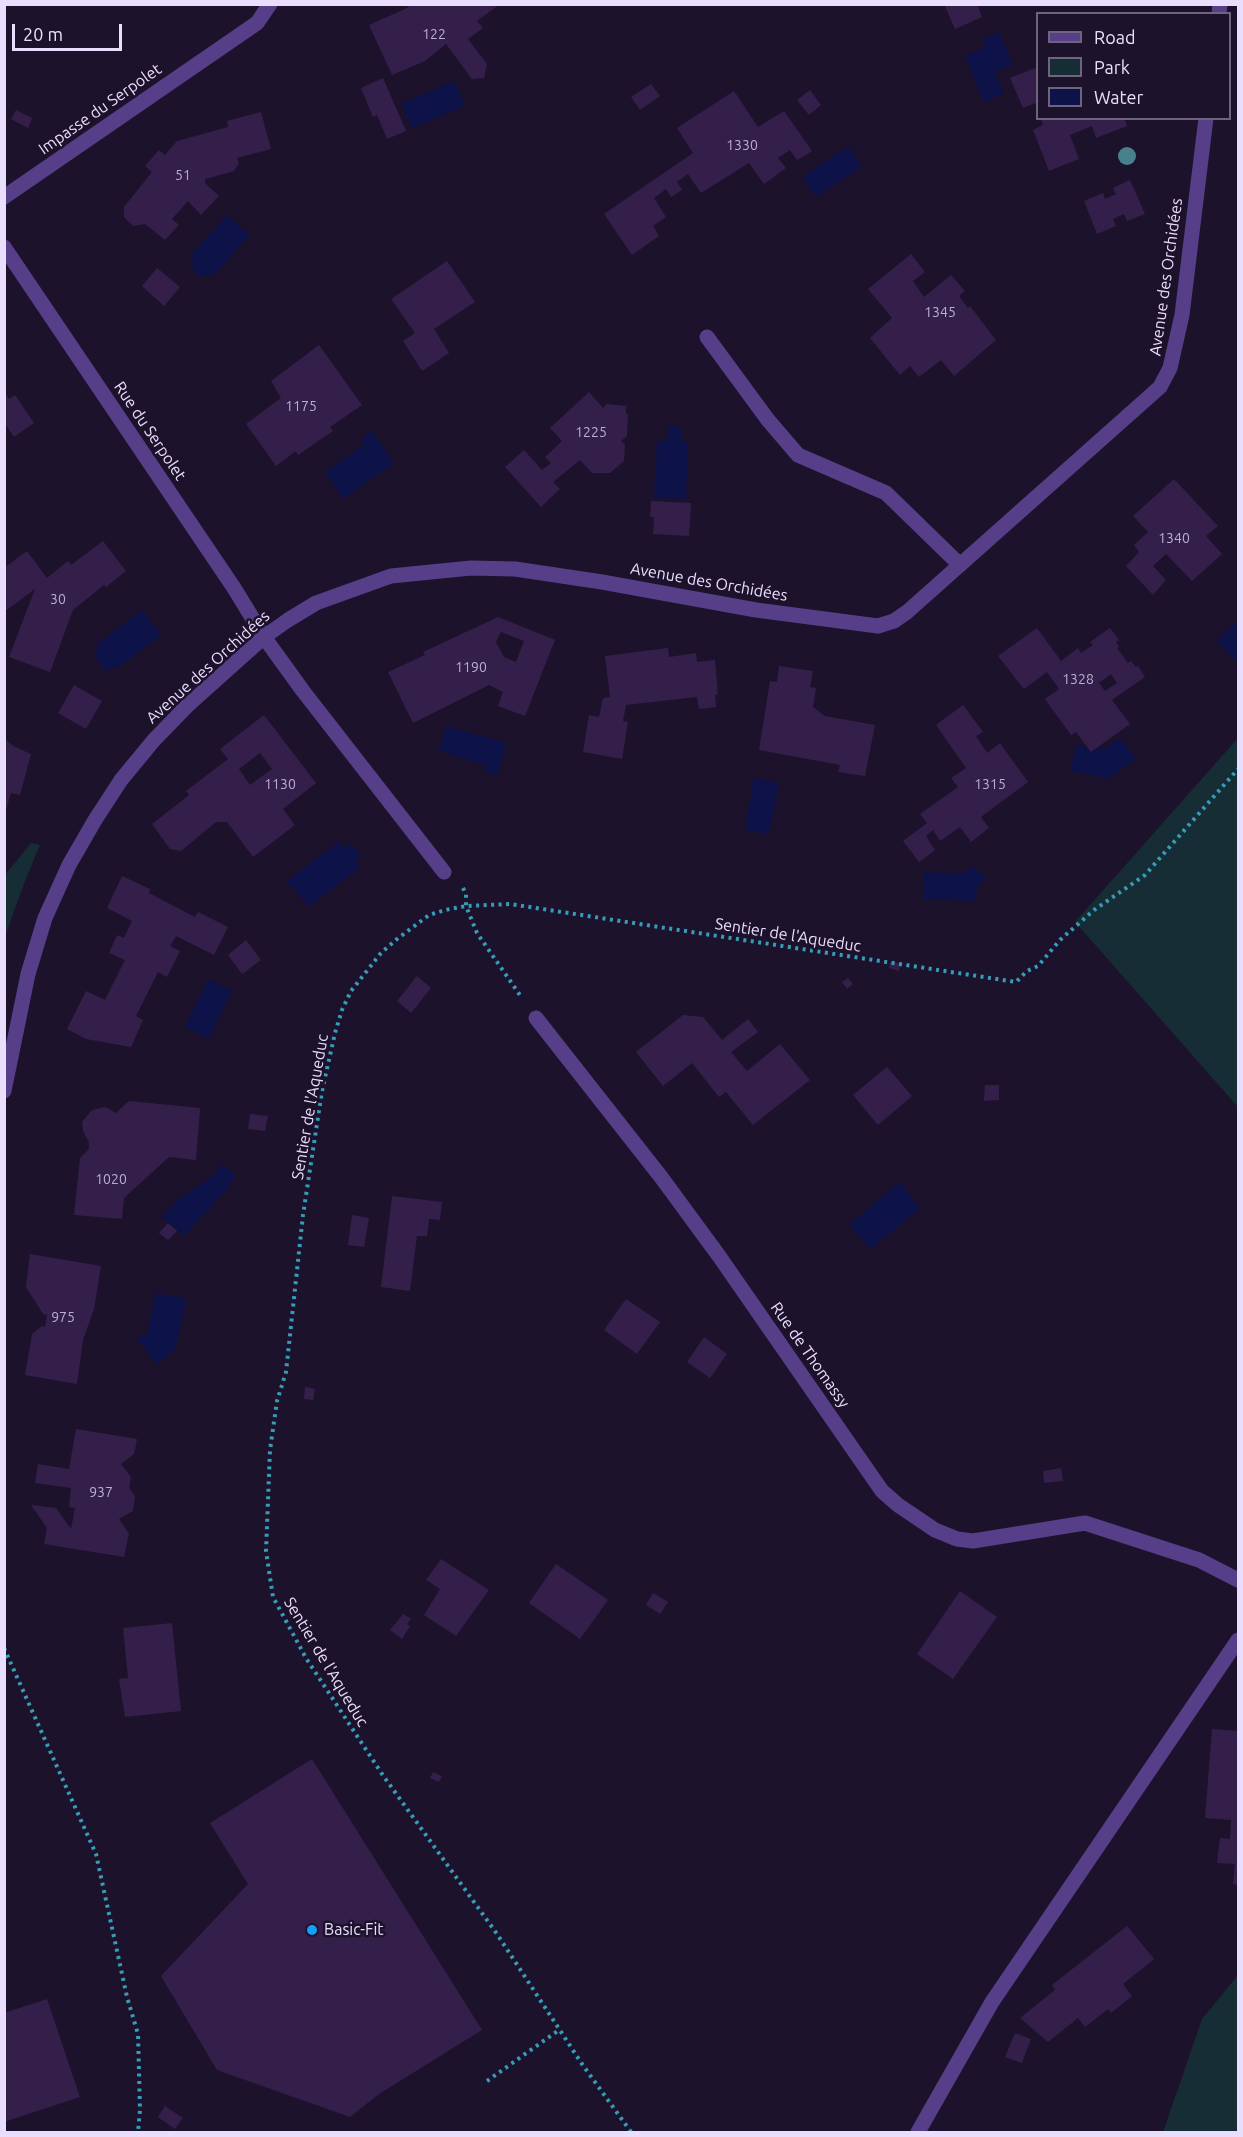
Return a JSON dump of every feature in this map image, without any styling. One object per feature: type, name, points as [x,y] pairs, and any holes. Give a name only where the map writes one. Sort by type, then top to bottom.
[{"type":"street","name":"Impasse du Serpolet","points":[[4,197],[257,23],[270,4]]},
{"type":"street","name":"Avenue des Orchidées","points":[[4,1091],[28,974],[45,918],[69,865],[121,780],[154,740],[188,706],[264,638],[316,603],[391,576],[471,568],[515,569],[559,575],[756,610],[878,626],[894,621],[907,612],[1160,387],[1170,368],[1182,315],[1206,120]]},
{"type":"street","name":"Rue du Serpolet","points":[[4,247],[234,588],[264,638],[444,872]]},
{"type":"street","points":[[707,337],[768,420],[798,455],[886,493],[960,565]]},
{"type":"street","name":"Rue de Thomassy","points":[[536,1018],[661,1177],[719,1256],[882,1491],[898,1506],[935,1530],[957,1539],[972,1541],[1085,1523],[1199,1560],[1239,1580]]},
{"type":"street","points":[[918,2133],[1004,1985],[1239,1641]]},
{"type":"path","name":"Sentier de l'Aqueduc","points":[[630,2133],[497,1934],[382,1774],[306,1658],[273,1597],[266,1551],[270,1449],[277,1401],[286,1372],[303,1215],[322,1091],[342,1010],[351,991],[381,953],[429,915],[466,906],[510,904],[1016,982],[1027,971],[1038,966],[1060,940],[1094,910],[1145,875],[1239,769]]},
{"type":"path","points":[[444,872],[461,884],[466,894],[466,906],[477,933],[536,1018]]},
{"type":"path","points":[[4,1648],[96,1854],[127,1996],[138,2034],[140,2110],[138,2133]]},
{"type":"path","points":[[487,2081],[559,2030]]},
{"type":"green space","points":[[1238,738],[1238,1107],[1075,922]]},
{"type":"green space","points":[[31,843],[40,845],[5,936],[5,875]]},
{"type":"green space","points":[[1238,1975],[1238,2132],[1163,2132],[1202,2019]]},
{"type":"water","points":[[999,32],[1013,65],[995,72],[1004,93],[984,102],[965,56],[985,47],[982,39]]},
{"type":"water","points":[[454,81],[465,106],[412,128],[401,104]]},
{"type":"water","points":[[848,146],[862,166],[816,197],[802,177]]},
{"type":"water","points":[[227,215],[250,235],[212,277],[208,274],[201,276],[192,267],[193,260],[189,257]]},
{"type":"water","points":[[667,426],[682,427],[681,441],[688,442],[686,499],[654,498],[657,441],[667,440]]},
{"type":"water","points":[[372,431],[394,463],[343,499],[325,472],[365,444],[361,438]]},
{"type":"water","points":[[142,610],[161,635],[116,669],[113,666],[106,671],[93,654],[99,650],[96,645]]},
{"type":"water","points":[[1236,622],[1238,625],[1238,664],[1217,640]]},
{"type":"water","points":[[446,726],[506,743],[497,775],[484,772],[486,765],[439,751]]},
{"type":"water","points":[[1120,738],[1136,759],[1109,778],[1070,771],[1076,745],[1087,747],[1091,752],[1097,748],[1104,749]]},
{"type":"water","points":[[754,778],[779,783],[769,834],[745,830]]},
{"type":"water","points":[[339,841],[345,848],[351,843],[361,856],[355,861],[360,867],[309,907],[287,881]]},
{"type":"water","points":[[972,866],[986,878],[977,886],[976,901],[924,899],[923,872],[963,873]]},
{"type":"water","points":[[208,979],[232,990],[209,1039],[185,1027]]},
{"type":"water","points":[[222,1164],[236,1175],[226,1190],[184,1236],[161,1217],[178,1199],[213,1176]]},
{"type":"water","points":[[900,1182],[920,1208],[870,1249],[849,1224]]},
{"type":"water","points":[[155,1293],[186,1298],[176,1349],[157,1365],[137,1339],[148,1333]]},
{"type":"building","points":[[944,4],[977,4],[982,17],[955,29]]},
{"type":"building","points":[[411,5],[495,5],[496,7],[477,21],[483,28],[468,39],[487,64],[484,78],[472,79],[446,44],[425,61],[392,75],[369,25]]},
{"type":"building","points":[[1036,68],[1036,105],[1035,103],[1023,108],[1010,78]]},
{"type":"building","points":[[383,78],[406,131],[387,139],[377,115],[373,117],[361,88]]},
{"type":"building","points":[[651,84],[660,96],[640,110],[631,97]]},
{"type":"building","points":[[810,90],[821,105],[809,115],[797,100]]},
{"type":"building","points":[[734,91],[758,127],[784,111],[812,151],[797,160],[790,150],[778,158],[786,168],[764,184],[749,163],[701,193],[688,174],[677,182],[682,190],[671,197],[666,189],[654,198],[666,217],[653,226],[659,236],[632,255],[604,214],[693,153],[677,128]]},
{"type":"building","points":[[16,110],[32,118],[28,128],[11,119]]},
{"type":"building","points":[[261,112],[271,149],[237,158],[239,163],[234,171],[205,179],[205,183],[219,196],[201,215],[188,201],[172,219],[179,225],[165,240],[145,224],[133,226],[124,217],[124,207],[152,172],[145,166],[159,150],[165,155],[177,141],[228,127],[227,121]]},
{"type":"building","points":[[1042,120],[1125,120],[1127,126],[1096,138],[1092,126],[1070,135],[1079,159],[1049,171],[1033,130],[1043,125]]},
{"type":"building","points":[[1130,180],[1145,214],[1127,221],[1124,214],[1113,219],[1116,226],[1097,234],[1084,201],[1103,193],[1105,199],[1116,194],[1113,188]]},
{"type":"building","points":[[911,254],[925,272],[913,281],[924,297],[951,275],[965,291],[959,296],[968,308],[970,306],[996,340],[954,376],[941,360],[919,377],[910,366],[900,375],[870,338],[892,318],[868,289]]},
{"type":"building","points":[[447,261],[475,302],[434,329],[449,353],[422,371],[403,341],[415,333],[391,299]]},
{"type":"building","points":[[157,268],[180,287],[164,306],[142,286]]},
{"type":"building","points":[[319,345],[362,405],[330,427],[333,431],[298,455],[296,451],[276,466],[246,424],[281,398],[271,381]]},
{"type":"building","points":[[4,392],[9,399],[15,395],[34,423],[14,437],[4,422]]},
{"type":"building","points":[[589,392],[603,408],[607,404],[626,406],[627,436],[621,441],[625,445],[624,461],[610,473],[592,473],[580,460],[553,482],[560,489],[541,507],[505,467],[524,450],[542,470],[551,463],[545,457],[562,441],[550,428]]},
{"type":"building","points":[[1174,479],[1218,526],[1206,536],[1222,554],[1192,581],[1166,554],[1153,566],[1166,580],[1153,595],[1126,566],[1139,552],[1134,545],[1148,532],[1133,516]]},
{"type":"building","points":[[651,501],[691,503],[689,536],[653,534],[654,517],[650,517]]},
{"type":"building","points":[[103,541],[126,571],[73,610],[50,672],[9,657],[35,589],[4,612],[4,568],[27,551],[47,578],[68,561],[71,565]]},
{"type":"building","points":[[498,617],[555,640],[525,716],[498,706],[503,692],[489,685],[413,723],[388,672],[425,655],[423,652]],"holes":[[[501,632],[524,641],[516,662],[504,657],[496,642]]]},
{"type":"building","points":[[1037,628],[1061,661],[1078,648],[1081,653],[1093,645],[1090,642],[1110,628],[1119,640],[1116,642],[1119,647],[1117,648],[1128,663],[1131,661],[1136,667],[1138,666],[1145,677],[1112,700],[1130,724],[1091,752],[1076,732],[1071,735],[1045,699],[1059,689],[1047,672],[1024,689],[998,656]],"holes":[[[1111,674],[1117,683],[1105,691],[1099,683]]]},
{"type":"building","points":[[668,648],[669,657],[696,653],[697,662],[715,660],[718,694],[715,695],[716,707],[699,709],[697,697],[626,705],[623,721],[628,722],[622,759],[583,752],[589,715],[599,717],[603,698],[610,697],[605,656]]},
{"type":"building","points":[[779,666],[813,671],[810,687],[816,688],[813,707],[825,716],[875,725],[865,776],[838,772],[840,765],[759,750],[770,681],[777,682]]},
{"type":"building","points":[[74,685],[102,701],[86,729],[58,713]]},
{"type":"building","points":[[963,705],[983,732],[976,736],[987,753],[1000,743],[1028,782],[981,817],[989,828],[971,842],[960,827],[940,841],[933,830],[926,836],[935,850],[919,862],[903,841],[927,823],[920,814],[958,787],[951,778],[966,768],[936,725]]},
{"type":"building","points":[[264,715],[316,783],[283,809],[295,825],[253,857],[227,822],[216,822],[181,851],[170,849],[152,824],[189,795],[186,791],[228,759],[220,749]],"holes":[[[260,753],[272,769],[250,785],[239,769]]]},
{"type":"building","points":[[4,738],[13,746],[31,754],[20,795],[11,793],[5,813]]},
{"type":"building","points":[[122,876],[150,889],[149,893],[195,917],[198,912],[228,927],[214,955],[176,936],[170,946],[180,951],[167,977],[158,972],[136,1016],[143,1020],[131,1047],[86,1039],[67,1029],[86,991],[105,1000],[125,960],[109,953],[117,935],[124,938],[132,921],[107,908]]},
{"type":"building","points":[[246,940],[261,960],[242,974],[228,955]]},
{"type":"building","points":[[890,962],[900,963],[899,971],[889,968]]},
{"type":"building","points":[[417,976],[431,988],[411,1013],[397,1001]]},
{"type":"building","points":[[848,978],[853,984],[847,989],[842,982]]},
{"type":"building","points":[[683,1015],[703,1017],[722,1040],[748,1019],[758,1032],[731,1052],[747,1071],[780,1044],[810,1080],[753,1125],[726,1092],[719,1097],[692,1063],[663,1086],[636,1052]]},
{"type":"building","points":[[887,1067],[912,1096],[878,1125],[853,1095]]},
{"type":"building","points":[[985,1085],[999,1085],[999,1100],[984,1101]]},
{"type":"building","points":[[129,1101],[200,1108],[196,1160],[169,1157],[124,1198],[122,1219],[74,1215],[80,1158],[89,1149],[82,1122],[92,1110],[105,1107],[116,1113]]},
{"type":"building","points":[[250,1114],[268,1116],[265,1131],[248,1129]]},
{"type":"building","points":[[392,1196],[442,1202],[440,1220],[429,1219],[427,1236],[417,1236],[410,1291],[381,1287]]},
{"type":"building","points":[[352,1215],[369,1218],[364,1247],[348,1245]]},
{"type":"building","points":[[168,1223],[177,1231],[168,1240],[159,1233]]},
{"type":"building","points":[[30,1254],[101,1266],[94,1309],[83,1340],[77,1384],[25,1375],[32,1334],[42,1326],[45,1327],[47,1315],[43,1314],[26,1287]]},
{"type":"building","points":[[626,1299],[660,1322],[637,1354],[604,1330]]},
{"type":"building","points":[[704,1337],[727,1354],[710,1378],[687,1362]]},
{"type":"building","points":[[305,1387],[315,1389],[313,1400],[304,1399]]},
{"type":"building","points":[[76,1429],[137,1439],[134,1454],[121,1464],[131,1477],[129,1488],[135,1496],[133,1511],[119,1519],[129,1534],[124,1557],[44,1544],[47,1528],[31,1505],[56,1508],[71,1529],[75,1508],[69,1507],[71,1488],[35,1483],[38,1464],[69,1469]]},
{"type":"building","points":[[1061,1468],[1063,1481],[1044,1483],[1043,1471]]},
{"type":"building","points":[[441,1559],[489,1590],[456,1636],[424,1615],[440,1589],[426,1580]]},
{"type":"building","points":[[556,1564],[608,1600],[580,1639],[529,1603]]},
{"type":"building","points":[[960,1591],[997,1617],[953,1679],[917,1654]]},
{"type":"building","points":[[653,1593],[668,1602],[660,1614],[646,1605]]},
{"type":"building","points":[[403,1614],[411,1619],[407,1624],[410,1626],[402,1639],[390,1630]]},
{"type":"building","points":[[172,1623],[181,1711],[125,1717],[119,1679],[128,1678],[123,1628]]},
{"type":"building","points":[[1212,1729],[1238,1731],[1238,1885],[1233,1884],[1235,1864],[1217,1863],[1220,1838],[1230,1839],[1231,1820],[1205,1818]]},
{"type":"building","name":"Basic-Fit","points":[[312,1759],[482,2030],[379,2094],[350,2117],[217,2070],[161,1976],[248,1884],[210,1823]]},
{"type":"building","points":[[433,1772],[442,1776],[439,1782],[430,1778]]},
{"type":"building","points":[[1127,1926],[1154,1959],[1123,1984],[1132,1996],[1111,2013],[1108,2009],[1085,2027],[1078,2018],[1048,2042],[1020,2018],[1055,1990],[1052,1985]]},
{"type":"building","points":[[47,1999],[80,2097],[4,2122],[4,2013]]},
{"type":"building","points":[[1015,2033],[1031,2039],[1022,2063],[1005,2057]]},
{"type":"building","points":[[165,2106],[183,2118],[175,2129],[158,2117]]},
{"type":"place","name":"Basic-Fit","points":[[312,1930]]}]
